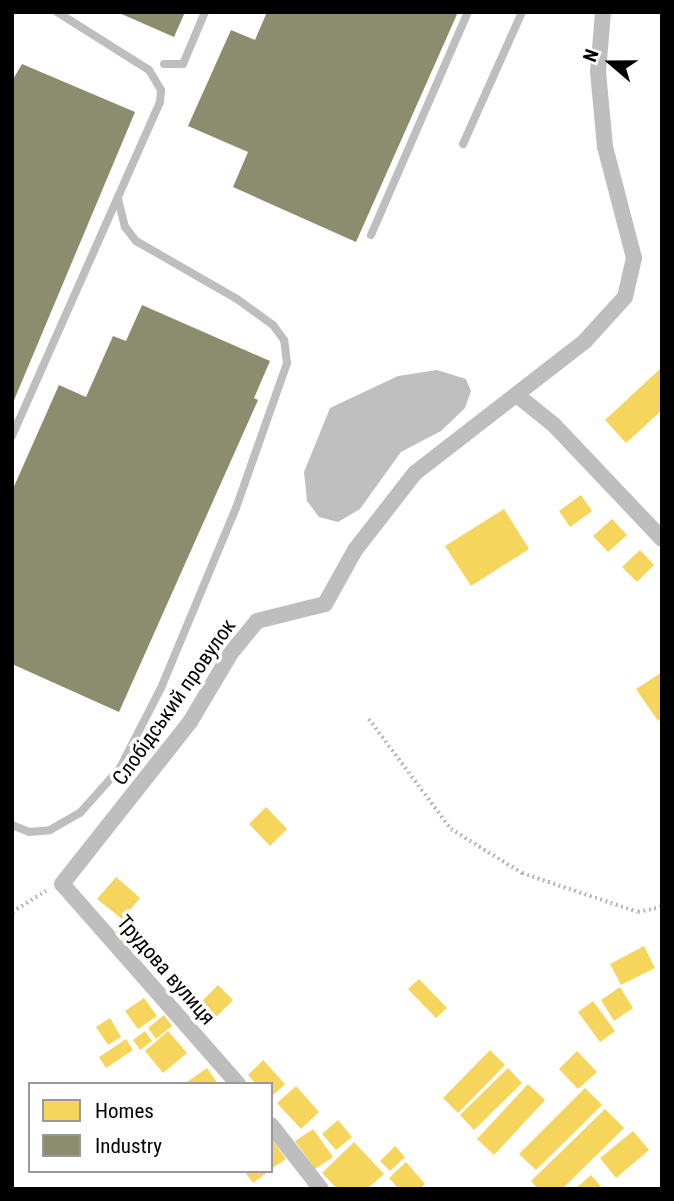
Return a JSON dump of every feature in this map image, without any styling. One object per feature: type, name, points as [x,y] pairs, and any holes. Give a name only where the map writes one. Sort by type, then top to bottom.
[{"type":"street","name":"Слобідський провулок","points":[[62,884],[190,722],[231,653],[257,621],[325,604],[355,550],[415,473],[517,395],[615,313],[633,276],[632,239],[605,147],[598,72],[603,12]]},
{"type":"street","points":[[517,395],[554,425],[662,539]]},
{"type":"street","name":"Трудова вулиця","points":[[62,884],[236,1082]]},
{"type":"street","points":[[273,1128],[321,1189]]},
{"type":"lane","points":[[12,436],[118,198],[151,131],[161,90],[149,70],[57,12]]},
{"type":"lane","points":[[164,64],[183,64],[205,12]]},
{"type":"lane","points":[[371,235],[468,12]]},
{"type":"lane","points":[[463,144],[522,12]]},
{"type":"lane","points":[[12,825],[29,832],[50,830],[80,813],[120,768],[161,688],[236,508],[287,363],[284,340],[273,325],[237,299],[136,241],[125,228],[118,198]]},
{"type":"path","points":[[369,719],[452,829],[522,873],[638,912],[662,907]]},
{"type":"path","points":[[12,912],[62,884]]},
{"type":"shaded area","points":[[437,370],[466,379],[471,391],[465,408],[441,431],[401,452],[360,509],[338,522],[319,517],[307,501],[304,472],[330,408],[398,376]]},
{"type":"building: Homes","points":[[662,367],[662,410],[626,443],[605,420]]},
{"type":"building: Homes","points":[[581,495],[592,511],[570,527],[559,511]]},
{"type":"building: Homes","points":[[504,509],[529,549],[471,586],[445,546]]},
{"type":"building: Homes","points":[[612,519],[627,535],[608,552],[593,536]]},
{"type":"building: Homes","points":[[640,550],[654,565],[637,582],[622,567]]},
{"type":"building: Homes","points":[[662,672],[662,718],[658,721],[636,689]]},
{"type":"building: Homes","points":[[266,807],[287,829],[270,846],[249,824]]},
{"type":"building: Homes","points":[[116,877],[140,898],[122,919],[97,899]]},
{"type":"building: Homes","points":[[128,921],[145,940],[131,953],[114,934]]},
{"type":"building: Homes","points":[[644,946],[655,968],[621,985],[610,964]]},
{"type":"building: Homes","points":[[419,979],[447,1008],[436,1018],[408,989]]},
{"type":"building: Homes","points":[[218,985],[233,1000],[208,1025],[193,1010]]},
{"type":"building: Homes","points":[[620,987],[633,1008],[614,1021],[601,1000]]},
{"type":"building: Homes","points":[[144,998],[157,1016],[138,1029],[125,1011]]},
{"type":"building: Homes","points":[[593,1001],[615,1031],[600,1042],[578,1012]]},
{"type":"building: Homes","points":[[164,1015],[172,1026],[156,1039],[148,1028]]},
{"type":"building: Homes","points":[[110,1018],[121,1037],[108,1045],[96,1027]]},
{"type":"building: Homes","points":[[145,1031],[152,1041],[140,1050],[133,1040]]},
{"type":"building: Homes","points":[[168,1031],[187,1053],[163,1073],[145,1051]]},
{"type":"building: Homes","points":[[126,1039],[133,1050],[106,1068],[99,1057]]},
{"type":"building: Homes","points":[[490,1050],[505,1065],[458,1113],[443,1098]]},
{"type":"building: Homes","points":[[577,1051],[597,1072],[578,1089],[559,1069]]},
{"type":"building: Homes","points":[[263,1060],[285,1084],[273,1095],[273,1082],[254,1082],[248,1075]]},
{"type":"building: Homes","points":[[207,1068],[217,1082],[187,1082]]},
{"type":"building: Homes","points":[[508,1068],[522,1083],[474,1130],[460,1115]]},
{"type":"building: Homes","points":[[528,1084],[545,1100],[494,1155],[477,1139]]},
{"type":"building: Homes","points":[[296,1086],[319,1112],[301,1129],[277,1103]]},
{"type":"building: Homes","points":[[585,1088],[602,1105],[536,1170],[519,1154]]},
{"type":"building: Homes","points":[[605,1109],[624,1128],[562,1189],[538,1189],[531,1181]]},
{"type":"building: Homes","points":[[338,1120],[352,1137],[336,1150],[322,1134]]},
{"type":"building: Homes","points":[[313,1129],[333,1157],[315,1169],[295,1141]]},
{"type":"building: Homes","points":[[633,1131],[649,1150],[616,1178],[600,1158]]},
{"type":"building: Homes","points":[[273,1141],[286,1159],[273,1168]]},
{"type":"building: Homes","points":[[354,1142],[384,1174],[367,1189],[337,1189],[322,1173]]},
{"type":"building: Homes","points":[[395,1146],[405,1157],[390,1171],[380,1161]]},
{"type":"building: Homes","points":[[406,1162],[425,1184],[420,1189],[399,1189],[389,1178]]},
{"type":"building: Homes","points":[[246,1173],[266,1173],[253,1183]]},
{"type":"building: Homes","points":[[591,1175],[603,1189],[575,1189]]},
{"type":"building: Industry","points":[[117,12],[185,12],[174,37]]},
{"type":"building: Industry","points":[[267,12],[458,12],[356,242],[233,187],[248,152],[188,126],[231,30],[255,40]]},
{"type":"building: Industry","points":[[22,64],[135,112],[12,405],[12,81]]},
{"type":"building: Industry","points":[[142,305],[270,361],[254,398],[258,400],[119,712],[12,664],[12,491],[59,385],[86,397],[113,336],[126,341]]}]
